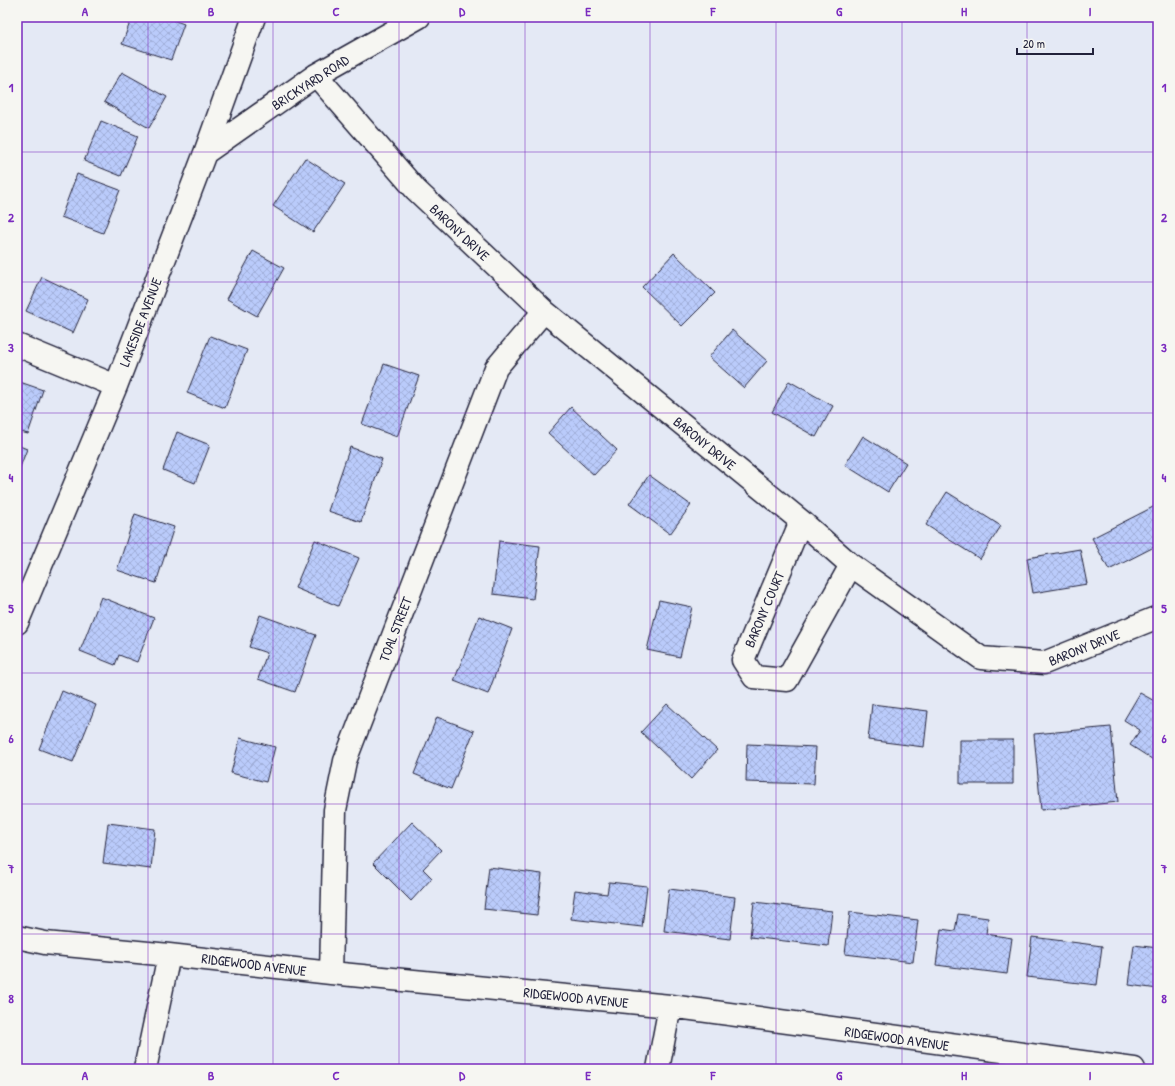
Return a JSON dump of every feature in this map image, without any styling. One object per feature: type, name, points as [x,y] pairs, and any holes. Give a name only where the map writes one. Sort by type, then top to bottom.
[{"type":"street","name":"LAKESIDE AVENUE","points":[[17,623],[116,386],[205,153],[254,17]]},
{"type":"street","name":"BRICKYARD ROAD","points":[[205,153],[316,76],[419,17]]},
{"type":"street","name":"BARONY DRIVE","points":[[316,76],[416,190],[544,311],[801,520],[851,565],[981,658],[1044,663],[1158,617]]},
{"type":"street","name":"TOAL STREET","points":[[331,973],[335,810],[345,761],[496,368],[544,311]]},
{"type":"street","points":[[17,345],[116,386]]},
{"type":"street","name":"BARONY COURT","points":[[801,520],[743,660],[754,677],[787,680],[851,565]]},
{"type":"street","name":"RIDGEWOOD AVENUE","points":[[17,937],[45,943],[670,1006],[1074,1065],[1134,1069]]},
{"type":"street","points":[[145,1069],[169,955]]},
{"type":"street","points":[[658,1069],[670,1006]]},
{"type":"building","points":[[132,17],[165,17],[184,24],[171,60],[122,44]]},
{"type":"building","points":[[122,72],[167,97],[149,128],[104,102]]},
{"type":"building","points":[[101,121],[138,136],[121,176],[84,161]]},
{"type":"building","points":[[305,158],[345,184],[313,232],[273,206]]},
{"type":"building","points":[[77,174],[120,190],[103,233],[61,217]]},
{"type":"building","points":[[253,251],[284,268],[257,316],[227,299]]},
{"type":"building","points":[[674,253],[715,293],[682,326],[642,287]]},
{"type":"building","points":[[42,277],[88,299],[73,333],[26,311]]},
{"type":"building","points":[[732,330],[767,361],[744,388],[709,357]]},
{"type":"building","points":[[210,336],[247,350],[225,408],[187,393]]},
{"type":"building","points":[[384,364],[419,376],[397,437],[362,424]]},
{"type":"building","points":[[17,381],[43,390],[28,434],[17,431]]},
{"type":"building","points":[[789,381],[833,406],[816,437],[772,412]]},
{"type":"building","points":[[571,407],[617,450],[594,475],[548,433]]},
{"type":"building","points":[[177,432],[210,445],[195,483],[163,470]]},
{"type":"building","points":[[863,436],[906,463],[888,492],[845,465]]},
{"type":"building","points":[[17,445],[27,449],[17,475]]},
{"type":"building","points":[[350,447],[382,459],[361,522],[328,511]]},
{"type":"building","points":[[649,475],[691,505],[670,534],[629,504]]},
{"type":"building","points":[[947,492],[1001,526],[980,559],[926,525]]},
{"type":"building","points":[[1157,505],[1158,545],[1109,570],[1092,538]]},
{"type":"building","points":[[135,514],[174,527],[156,583],[117,570]]},
{"type":"building","points":[[315,540],[359,558],[338,606],[295,588]]},
{"type":"building","points":[[499,541],[540,546],[533,599],[493,594]]},
{"type":"building","points":[[1080,549],[1087,584],[1033,593],[1027,558]]},
{"type":"building","points":[[101,597],[154,618],[137,662],[119,655],[115,665],[80,651]]},
{"type":"building","points":[[659,600],[692,607],[680,657],[647,650]]},
{"type":"building","points":[[260,615],[316,635],[295,692],[258,679],[267,653],[249,647]]},
{"type":"building","points":[[479,616],[512,629],[488,694],[454,681]]},
{"type":"building","points":[[62,691],[96,705],[73,762],[39,749]]},
{"type":"building","points":[[1140,693],[1158,703],[1158,756],[1155,761],[1130,745],[1140,730],[1124,720]]},
{"type":"building","points":[[667,704],[717,750],[691,779],[641,732]]},
{"type":"building","points":[[872,704],[928,711],[924,747],[868,740]]},
{"type":"building","points":[[437,717],[474,731],[451,789],[414,774]]},
{"type":"building","points":[[1111,727],[1118,802],[1041,810],[1034,734]]},
{"type":"building","points":[[240,738],[275,747],[266,782],[231,773]]},
{"type":"building","points":[[960,740],[1013,740],[1013,784],[960,784]]},
{"type":"building","points":[[747,744],[816,747],[814,784],[746,782]]},
{"type":"building","points":[[412,822],[441,850],[423,869],[432,878],[411,901],[373,863]]},
{"type":"building","points":[[108,823],[155,829],[151,869],[103,863]]},
{"type":"building","points":[[489,867],[542,874],[537,915],[484,909]]},
{"type":"building","points":[[609,882],[647,886],[642,927],[571,919],[575,890],[607,894]]},
{"type":"building","points":[[669,889],[735,897],[730,939],[664,931]]},
{"type":"building","points":[[754,902],[832,911],[828,946],[750,937]]},
{"type":"building","points":[[850,912],[918,920],[913,962],[845,954]]},
{"type":"building","points":[[958,914],[988,918],[986,934],[1012,938],[1007,974],[936,965],[941,929],[955,931]]},
{"type":"building","points":[[1032,937],[1102,946],[1097,985],[1027,977]]},
{"type":"building","points":[[1134,945],[1158,948],[1158,989],[1129,985]]}]
